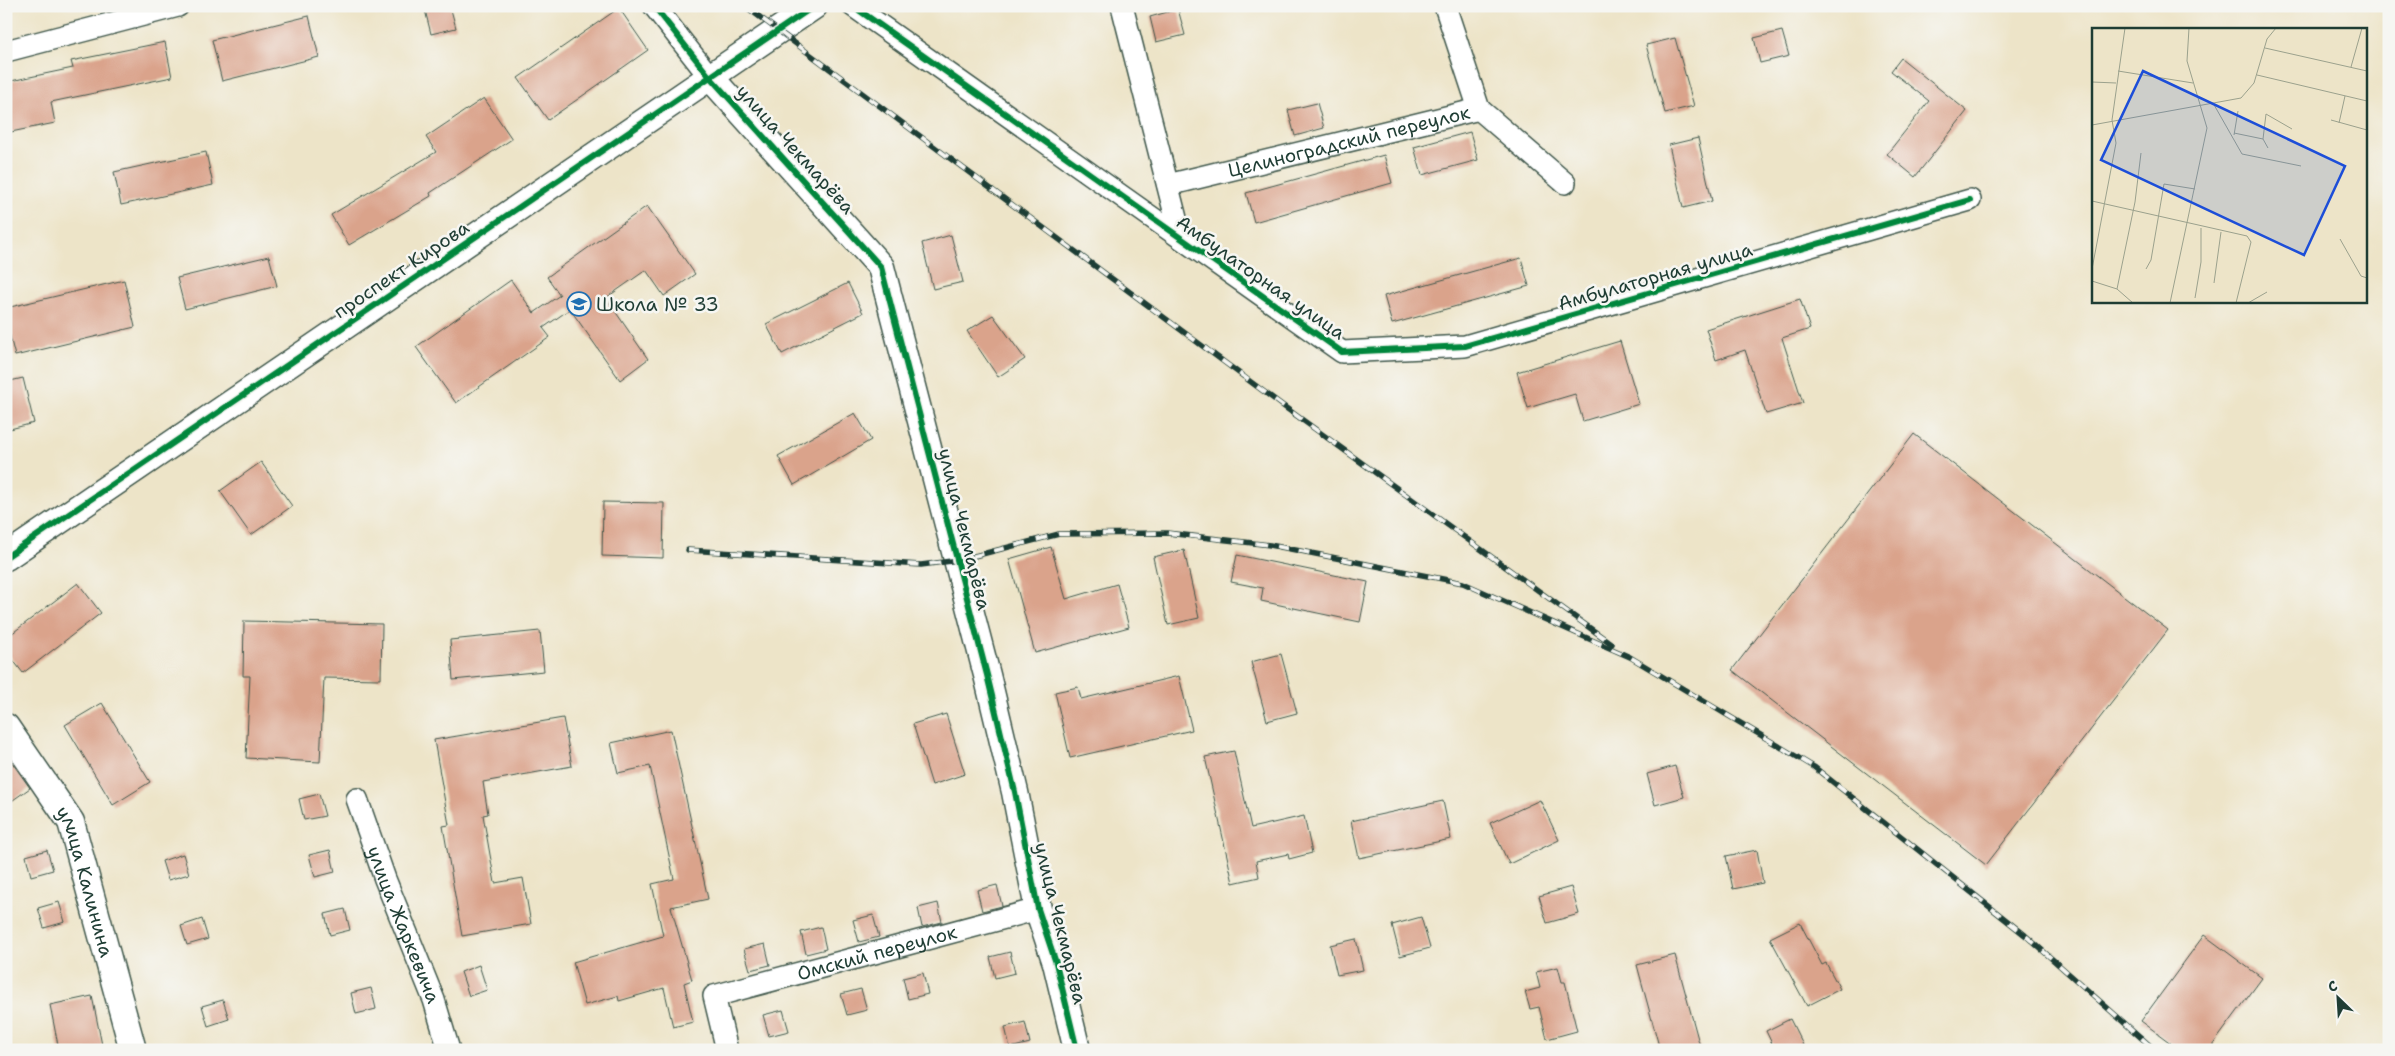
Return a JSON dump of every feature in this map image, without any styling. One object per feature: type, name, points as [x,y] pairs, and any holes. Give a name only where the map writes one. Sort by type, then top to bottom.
[{"type":"street","points":[[6,51],[178,6]]},
{"type":"street","points":[[654,6],[709,76]]},
{"type":"street","name":"проспект Кирова","points":[[6,557],[814,6]]},
{"type":"street","name":"Амбулаторная улица","points":[[853,6],[1342,352],[1465,346],[1970,200]]},
{"type":"street","points":[[1122,6],[1181,238]]},
{"type":"street","points":[[1445,6],[1479,110]]},
{"type":"street","name":"улица Чекмарёва","points":[[709,76],[881,267],[984,665],[1015,792],[1038,909],[1056,963],[1077,1050]]},
{"type":"street","name":"Целиноградский переулок","points":[[1168,185],[1479,110],[1565,183]]},
{"type":"street","name":"улица Калинина","points":[[6,727],[71,822],[133,1050]]},
{"type":"street","name":"улица Жаркевича","points":[[357,799],[385,879],[434,1000],[449,1050]]},
{"type":"street","name":"Омский переулок","points":[[727,1050],[714,996],[1038,909]]},
{"type":"building","points":[[424,6],[450,6],[456,28],[431,34]]},
{"type":"building","points":[[619,8],[648,50],[548,120],[518,78]]},
{"type":"building","points":[[1178,9],[1185,35],[1156,42],[1150,17]]},
{"type":"building","points":[[309,16],[319,57],[222,81],[212,40]]},
{"type":"building","points":[[1782,31],[1789,56],[1760,63],[1754,38]]},
{"type":"building","points":[[1675,38],[1694,106],[1665,113],[1646,45]]},
{"type":"building","points":[[165,42],[172,77],[51,102],[55,123],[6,133],[6,82],[73,68],[71,61]]},
{"type":"building","points":[[1901,58],[1967,111],[1915,177],[1887,154],[1929,101],[1891,71]]},
{"type":"building","points":[[484,98],[512,139],[430,193],[431,196],[349,245],[331,215],[436,152],[426,137]]},
{"type":"building","points":[[1317,103],[1324,128],[1295,136],[1288,110]]},
{"type":"building","points":[[1470,132],[1478,160],[1422,175],[1414,147]]},
{"type":"building","points":[[1698,138],[1712,201],[1683,208],[1669,145]]},
{"type":"building","points":[[206,152],[213,185],[121,205],[114,172]]},
{"type":"building","points":[[1384,155],[1392,183],[1254,222],[1246,193]]},
{"type":"building","name":"Школа № 33","points":[[647,206],[695,274],[664,296],[646,270],[606,298],[648,359],[620,380],[570,309],[543,328],[550,337],[456,403],[416,347],[511,280],[534,313],[560,295],[547,277]]},
{"type":"building","points":[[951,235],[963,282],[933,289],[922,243]]},
{"type":"building","points":[[269,256],[277,286],[185,309],[177,278]]},
{"type":"building","points":[[1521,258],[1529,286],[1392,324],[1384,296]]},
{"type":"building","points":[[124,280],[135,327],[15,356],[6,321],[6,308]]},
{"type":"building","points":[[848,283],[863,313],[782,354],[766,324]]},
{"type":"building","points":[[1800,299],[1810,329],[1782,338],[1803,403],[1766,414],[1745,350],[1716,360],[1706,329]]},
{"type":"building","points":[[993,315],[1025,359],[998,377],[967,331]]},
{"type":"building","points":[[1620,341],[1639,404],[1583,421],[1575,394],[1528,408],[1517,372]]},
{"type":"building","points":[[23,378],[34,423],[6,430],[6,382]]},
{"type":"building","points":[[855,413],[871,440],[794,485],[778,456]]},
{"type":"building","points":[[1914,434],[2168,630],[1986,865],[1732,670]]},
{"type":"building","points":[[261,462],[292,506],[251,535],[220,491]]},
{"type":"building","points":[[603,502],[664,503],[663,558],[602,556]]},
{"type":"building","points":[[1051,547],[1066,599],[1117,584],[1129,627],[1035,653],[1009,559]]},
{"type":"building","points":[[1184,550],[1199,618],[1168,625],[1153,557]]},
{"type":"building","points":[[1237,555],[1368,582],[1360,622],[1261,601],[1263,588],[1231,582]]},
{"type":"building","points":[[78,583],[101,613],[23,673],[6,651],[6,638]]},
{"type":"building","points":[[244,621],[382,624],[381,679],[324,678],[320,762],[246,758],[250,676],[243,676]]},
{"type":"building","points":[[540,631],[544,671],[453,680],[450,640]]},
{"type":"building","points":[[1281,654],[1297,713],[1267,721],[1251,662]]},
{"type":"building","points":[[1179,676],[1192,730],[1070,758],[1055,692],[1078,687],[1081,699]]},
{"type":"building","points":[[102,703],[150,782],[113,805],[65,725]]},
{"type":"building","points":[[946,714],[965,774],[932,785],[913,724]]},
{"type":"building","points":[[563,718],[572,766],[483,782],[488,814],[483,815],[495,883],[523,878],[531,924],[462,936],[443,826],[449,825],[434,740]]},
{"type":"building","points":[[671,730],[708,899],[671,907],[692,980],[684,983],[693,1022],[673,1027],[664,988],[619,1001],[618,996],[585,1005],[573,962],[663,936],[652,884],[674,879],[650,766],[618,773],[611,743]]},
{"type":"building","points":[[1234,751],[1251,828],[1304,816],[1312,853],[1289,859],[1288,854],[1256,861],[1259,877],[1233,883],[1205,757]]},
{"type":"building","points":[[6,754],[30,788],[6,805]]},
{"type":"building","points":[[1675,766],[1684,797],[1655,805],[1647,774]]},
{"type":"building","points":[[319,794],[325,816],[304,820],[299,799]]},
{"type":"building","points":[[1540,800],[1559,840],[1509,864],[1490,823]]},
{"type":"building","points":[[1443,801],[1451,839],[1359,858],[1351,821]]},
{"type":"building","points":[[47,850],[53,870],[31,876],[26,856]]},
{"type":"building","points":[[330,850],[335,872],[315,877],[309,855]]},
{"type":"building","points":[[1757,850],[1763,883],[1733,889],[1726,856]]},
{"type":"building","points":[[183,854],[189,874],[168,880],[162,861]]},
{"type":"building","points":[[997,885],[1002,906],[982,911],[977,890]]},
{"type":"building","points":[[1571,887],[1579,914],[1547,923],[1539,896]]},
{"type":"building","points":[[59,902],[65,922],[44,928],[38,908]]},
{"type":"building","points":[[938,903],[942,922],[922,927],[918,908]]},
{"type":"building","points":[[345,909],[350,930],[330,935],[325,914]]},
{"type":"building","points":[[873,915],[879,937],[859,942],[853,920]]},
{"type":"building","points":[[1421,917],[1430,948],[1400,956],[1392,925]]},
{"type":"building","points":[[202,919],[208,939],[187,945],[181,926]]},
{"type":"building","points":[[1800,923],[1822,965],[1826,963],[1840,989],[1807,1006],[1770,938]]},
{"type":"building","points":[[821,927],[826,949],[806,954],[801,932]]},
{"type":"building","points":[[2204,935],[2262,978],[2209,1050],[2180,1050],[2141,1021]]},
{"type":"building","points":[[1356,939],[1363,970],[1337,975],[1330,945]]},
{"type":"building","points":[[765,944],[770,965],[750,970],[744,949]]},
{"type":"building","points":[[1010,952],[1015,973],[995,978],[990,957]]},
{"type":"building","points":[[1675,955],[1701,1050],[1660,1050],[1637,965]]},
{"type":"building","points":[[479,965],[487,990],[469,996],[461,972]]},
{"type":"building","points":[[1558,967],[1562,982],[1565,982],[1577,1031],[1547,1039],[1539,1007],[1530,1009],[1525,992],[1540,988],[1536,972]]},
{"type":"building","points":[[923,973],[928,994],[908,999],[903,978]]},
{"type":"building","points":[[371,988],[376,1009],[356,1014],[351,993]]},
{"type":"building","points":[[861,989],[867,1010],[847,1015],[841,994]]},
{"type":"building","points":[[92,996],[103,1050],[59,1050],[50,1005]]},
{"type":"building","points":[[223,1000],[229,1019],[208,1026],[202,1006]]},
{"type":"building","points":[[783,1010],[789,1031],[769,1036],[763,1015]]},
{"type":"building","points":[[1790,1019],[1803,1045],[1794,1050],[1775,1050],[1766,1031]]},
{"type":"building","points":[[1025,1022],[1030,1043],[1010,1048],[1005,1027]]},
{"type":"railway","points":[[745,6],[1286,408],[1612,644]]},
{"type":"railway","points":[[688,550],[921,565],[959,560],[1059,534],[1167,533],[1270,545],[1463,583],[1630,657],[1814,767],[2025,935],[2155,1050]]},
{"type":"cycle path","points":[[654,6],[709,76],[881,267],[987,675],[1015,792],[1038,909],[1056,963],[1077,1050]]},
{"type":"cycle path","points":[[6,557],[814,6]]},
{"type":"cycle path","points":[[853,6],[1342,352],[1465,346],[1970,200]]},
{"type":"place","name":"Школа № 33","points":[[579,304]]}]
